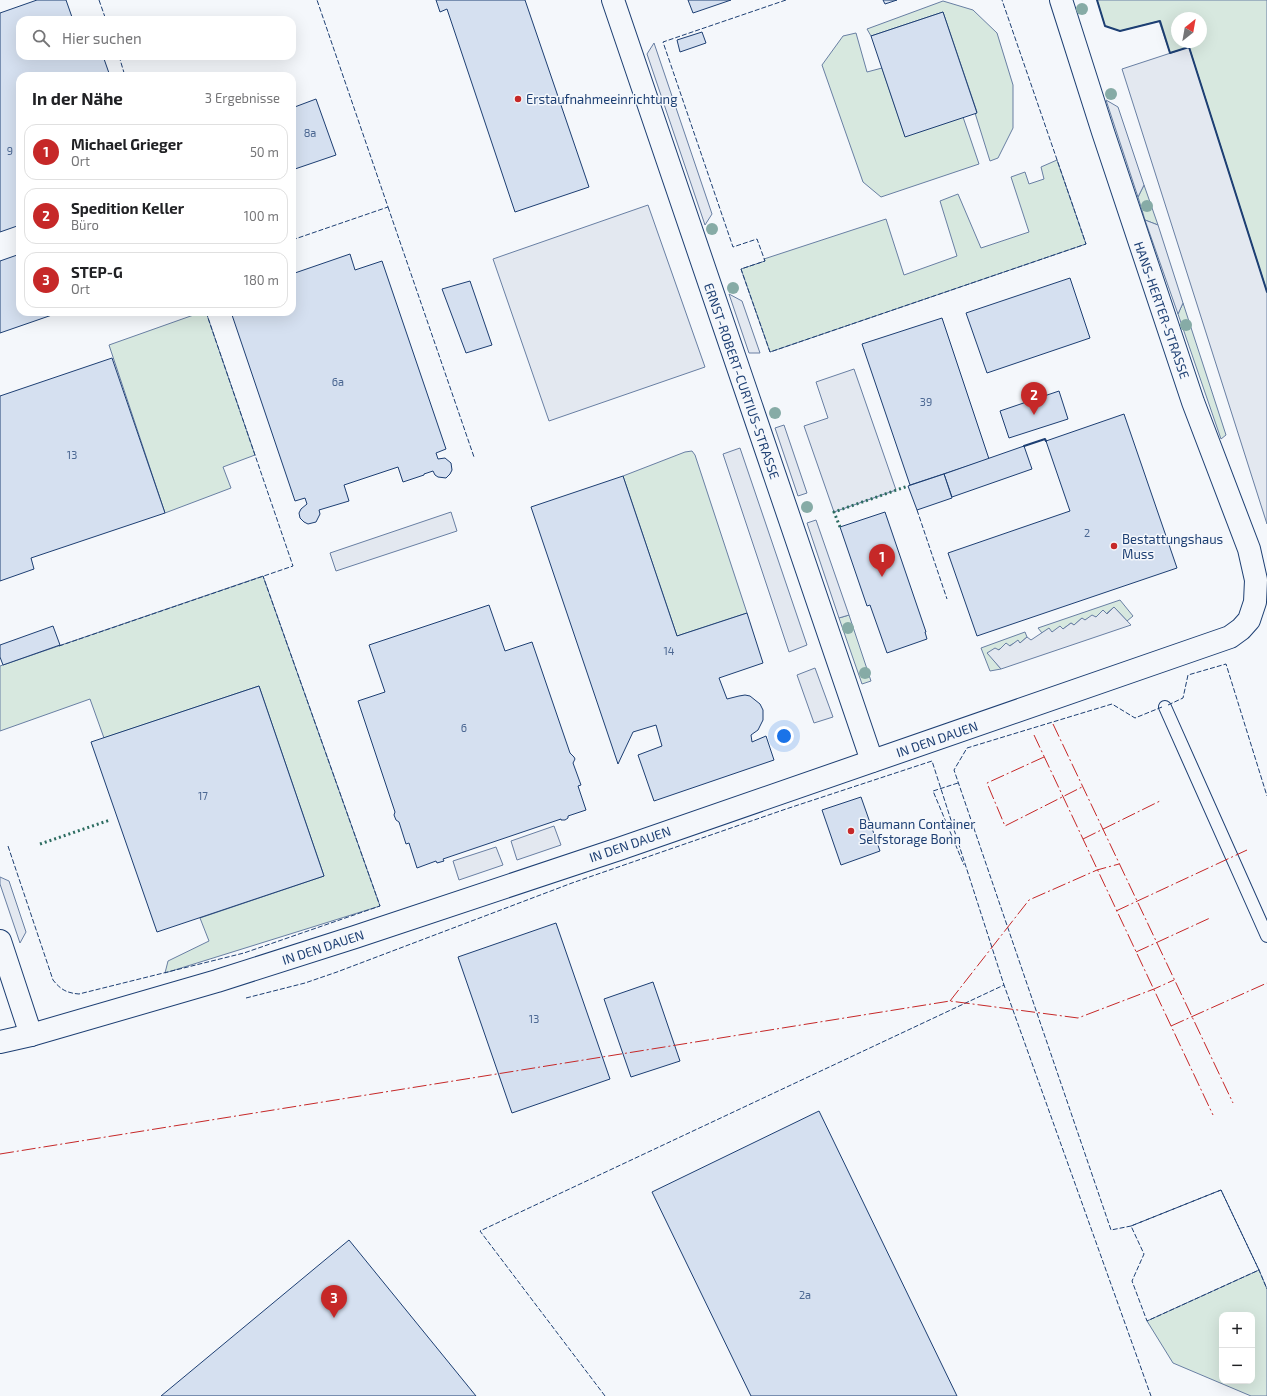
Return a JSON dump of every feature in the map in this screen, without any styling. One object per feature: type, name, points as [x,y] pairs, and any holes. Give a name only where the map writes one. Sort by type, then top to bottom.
[{"type":"street","name":"ERNST-ROBERT-CURTIUS-STRASSE","points":[[613,0],[872,761]]},
{"type":"street","name":"HANS-HERTER-STRASSE","points":[[1061,0],[1103,132],[1193,402],[1249,549],[1256,580],[1256,602],[1250,620]]},
{"type":"street","name":"IN DEN DAUEN","points":[[0,1042],[31,1035],[217,981],[355,937],[626,846],[1230,637],[1250,620]]},
{"type":"street","points":[[0,941],[31,1035]]},
{"type":"lane","points":[[1165,707],[1267,936]]},
{"type":"shaded area","points":[[1097,0],[1267,0],[1267,292],[1189,48],[1207,48],[1207,12],[1171,12],[1171,48],[1186,48],[1170,53],[1159,21],[1120,31],[1105,26]]},
{"type":"shaded area","points":[[943,1],[973,10],[997,33],[1013,85],[1013,128],[998,158],[990,161],[975,113],[977,112],[943,12],[871,36],[867,29]]},
{"type":"shaded area","points":[[856,33],[867,72],[882,68],[905,136],[963,117],[979,164],[881,197],[863,182],[822,65],[843,36]]},
{"type":"shaded area","points":[[654,43],[712,214],[705,225],[647,54]]},
{"type":"shaded area","points":[[1189,48],[1267,292],[1267,524],[1122,69]]},
{"type":"shaded area","points":[[1106,100],[1118,107],[1144,185],[1138,197]]},
{"type":"shaded area","points":[[1057,160],[1086,244],[770,352],[741,269],[765,261],[764,259],[886,219],[904,275],[957,256],[940,201],[958,194],[981,248],[1029,232],[1011,177],[1025,172],[1029,184],[1044,179],[1041,167]]},
{"type":"shaded area","points":[[1144,185],[1158,225],[1145,220],[1138,197]]},
{"type":"shaded area","points":[[648,205],[705,367],[549,421],[493,259]]},
{"type":"shaded area","points":[[1145,220],[1158,225],[1183,303],[1178,314]]},
{"type":"shaded area","points":[[729,294],[742,301],[760,353],[749,353]]},
{"type":"shaded area","points":[[1183,303],[1226,435],[1221,439],[1178,314]]},
{"type":"shaded area","points":[[191,316],[207,316],[255,455],[223,467],[231,488],[165,513],[109,345]]},
{"type":"shaded area","points":[[854,369],[896,490],[834,512],[804,426],[828,418],[816,382]]},
{"type":"shaded area","points":[[784,425],[807,493],[798,496],[775,428]]},
{"type":"shaded area","points":[[740,448],[807,645],[789,652],[723,454]]},
{"type":"shaded area","points":[[692,451],[695,455],[747,613],[677,636],[623,476],[685,452]]},
{"type":"shaded area","points":[[451,512],[457,531],[336,571],[330,553]]},
{"type":"shaded area","points":[[816,520],[849,615],[839,618],[807,523]]},
{"type":"shaded area","points":[[263,576],[380,906],[165,973],[168,961],[209,941],[200,918],[324,876],[259,686],[104,738],[90,699],[0,731],[0,666]]},
{"type":"shaded area","points":[[1120,600],[1133,616],[1127,621],[1114,607],[1106,614],[1084,620],[1082,618],[1074,625],[1071,623],[1063,629],[1052,632],[1049,629],[1042,633],[1038,628]]},
{"type":"shaded area","points":[[1114,607],[1131,625],[1001,669],[987,653],[995,648],[999,650],[1006,643],[1010,646],[1018,640],[1020,643],[1027,637],[1031,640],[1049,628],[1052,632],[1060,626],[1063,629],[1071,623],[1074,625],[1082,618],[1085,620],[1092,615],[1096,617],[1103,610],[1107,614]]},
{"type":"shaded area","points":[[849,615],[871,681],[862,684],[839,618]]},
{"type":"shaded area","points":[[1025,632],[1027,637],[1020,643],[1018,641],[1009,646],[988,653],[1001,669],[990,671],[981,648]]},
{"type":"shaded area","points":[[815,668],[833,717],[814,723],[797,675]]},
{"type":"shaded area","points":[[554,826],[561,845],[517,860],[511,841]]},
{"type":"shaded area","points":[[496,847],[503,865],[459,880],[453,861]]},
{"type":"shaded area","points":[[0,877],[9,881],[26,932],[20,943],[0,884]]},
{"type":"shaded area","points":[[1259,1270],[1267,1289],[1267,1396],[1251,1396],[1223,1384],[1255,1384],[1255,1312],[1219,1312],[1219,1382],[1173,1363],[1147,1321]]},
{"type":"building","points":[[37,0],[66,0],[72,16],[16,16],[16,60],[104,60],[109,72],[16,72],[16,226],[0,232],[0,13]]},
{"type":"building","name":"Erstaufnahmeeinrichtung","points":[[436,0],[525,0],[589,187],[515,212],[447,9],[440,12]]},
{"type":"building","points":[[688,0],[731,0],[693,13]]},
{"type":"building","points":[[883,0],[897,0],[885,4]]},
{"type":"building","points":[[943,12],[977,113],[905,137],[871,36]]},
{"type":"building","points":[[702,32],[706,43],[680,52],[677,40]]},
{"type":"building","points":[[316,99],[336,155],[296,169],[296,106]]},
{"type":"building","points":[[350,254],[355,270],[382,261],[446,449],[436,453],[438,459],[445,458],[451,463],[452,470],[446,478],[438,477],[433,471],[403,482],[398,467],[344,485],[349,501],[319,510],[320,514],[316,522],[308,524],[300,518],[299,513],[301,509],[307,504],[305,498],[295,501],[232,316],[296,316],[296,273]]},
{"type":"building","points":[[16,255],[16,316],[49,316],[0,333],[0,261]]},
{"type":"building","points":[[1070,278],[1090,338],[987,373],[966,313]]},
{"type":"building","points":[[470,281],[492,345],[466,353],[442,289]]},
{"type":"building","points":[[942,318],[989,459],[910,485],[862,344]]},
{"type":"building","points":[[112,358],[165,513],[31,558],[34,569],[0,581],[0,396]]},
{"type":"building","points":[[1059,391],[1068,419],[1009,438],[1000,411]]},
{"type":"building","points":[[1124,414],[1177,568],[977,636],[948,553],[1070,511],[1046,441]]},
{"type":"building","points":[[1024,446],[1032,469],[952,497],[944,474]]},
{"type":"building","points":[[944,474],[952,498],[917,510],[908,486]]},
{"type":"building","points":[[623,476],[677,636],[747,613],[763,663],[719,678],[727,699],[745,695],[750,696],[760,704],[763,710],[763,720],[758,730],[751,735],[752,742],[766,736],[774,760],[654,801],[638,755],[662,746],[656,725],[633,732],[618,764],[531,507]]},
{"type":"building","points":[[885,512],[926,632],[927,639],[887,653],[870,605],[867,606],[840,527]]},
{"type":"building","points":[[489,605],[505,651],[532,642],[570,753],[575,759],[573,763],[581,785],[578,786],[586,810],[568,816],[565,820],[561,819],[443,859],[444,861],[437,863],[436,861],[417,868],[409,843],[406,844],[399,822],[396,820],[394,815],[395,812],[358,701],[385,692],[369,645]]},
{"type":"building","points":[[53,626],[60,645],[3,665],[0,657],[0,645]]},
{"type":"building","points":[[259,686],[324,876],[157,932],[91,742]]},
{"type":"building","name":"Baumann Container Selfstorage Bonn","points":[[861,797],[880,851],[841,865],[822,810]]},
{"type":"building","points":[[556,923],[610,1079],[512,1113],[458,957]]},
{"type":"building","points":[[653,982],[680,1061],[631,1077],[604,999]]},
{"type":"building","points":[[819,1111],[957,1396],[751,1396],[652,1192]]},
{"type":"building","points":[[349,1240],[476,1396],[161,1396]]},
{"type":"hedge","points":[[840,527],[834,512],[908,486]]},
{"type":"hedge","points":[[40,844],[110,820]]},
{"type":"fence","points":[[99,0],[105,16]]},
{"type":"fence","points":[[296,239],[388,207],[317,0]]},
{"type":"fence","points":[[786,0],[663,42],[733,247],[757,239],[765,261],[741,269],[770,352],[1086,244],[1002,0]]},
{"type":"fence","points":[[120,60],[124,72]]},
{"type":"fence","points":[[388,207],[474,457]]},
{"type":"fence","points":[[59,646],[293,566],[207,316]]},
{"type":"fence","points":[[917,510],[947,599]]},
{"type":"fence","points":[[8,846],[53,980],[62,989],[75,994],[244,953],[380,906],[263,576]]},
{"type":"fence","points":[[1168,705],[1183,698],[1188,675],[1226,664],[1267,796]]},
{"type":"fence","points":[[1162,707],[1135,718],[1112,704],[967,748],[954,770],[1111,1230],[1131,1226],[1221,1190],[1267,1289]]},
{"type":"fence","points":[[246,998],[305,983],[337,972],[572,883],[786,809],[932,761],[1004,985]]},
{"type":"fence","points":[[958,783],[933,791],[964,865]]},
{"type":"fence","points":[[605,1396],[480,1231],[1004,985],[1151,1396]]},
{"type":"fence","points":[[1221,1190],[1259,1270],[1147,1321],[1132,1281],[1144,1254],[1131,1226],[1221,1190]]},
{"type":"wall","points":[[1097,0],[1105,26],[1120,31],[1160,21],[1170,53],[1189,47],[1267,292]]},
{"type":"wall","points":[[1024,446],[1045,439],[1046,441]]},
{"type":"power","points":[[1053,724],[1233,1103]]},
{"type":"power","points":[[1034,735],[1213,1115]]},
{"type":"power","points":[[1044,757],[987,783],[1005,826],[1082,787]]},
{"type":"power","points":[[1083,839],[1160,801]]},
{"type":"power","points":[[1116,911],[1247,850]]},
{"type":"power","points":[[950,1001],[1029,900],[1097,870],[1119,864]]},
{"type":"power","points":[[1136,952],[1210,918]]},
{"type":"power","points":[[0,1154],[950,1001],[1078,1018],[1174,980]]},
{"type":"power","points":[[1171,1026],[1267,983]]},
{"type":"place","name":"Erstaufnahmeeinrichtung","points":[[518,99]]},
{"type":"place","name":"Spedition Keller","points":[[1034,415]]},
{"type":"place","name":"Bestattungshaus Muss","points":[[1114,546]]},
{"type":"place","name":"Michael Grieger","points":[[882,577]]},
{"type":"place","name":"Baumann Container Selfstorage Bonn","points":[[851,831]]},
{"type":"place","name":"STEP-G","points":[[334,1318]]}]
